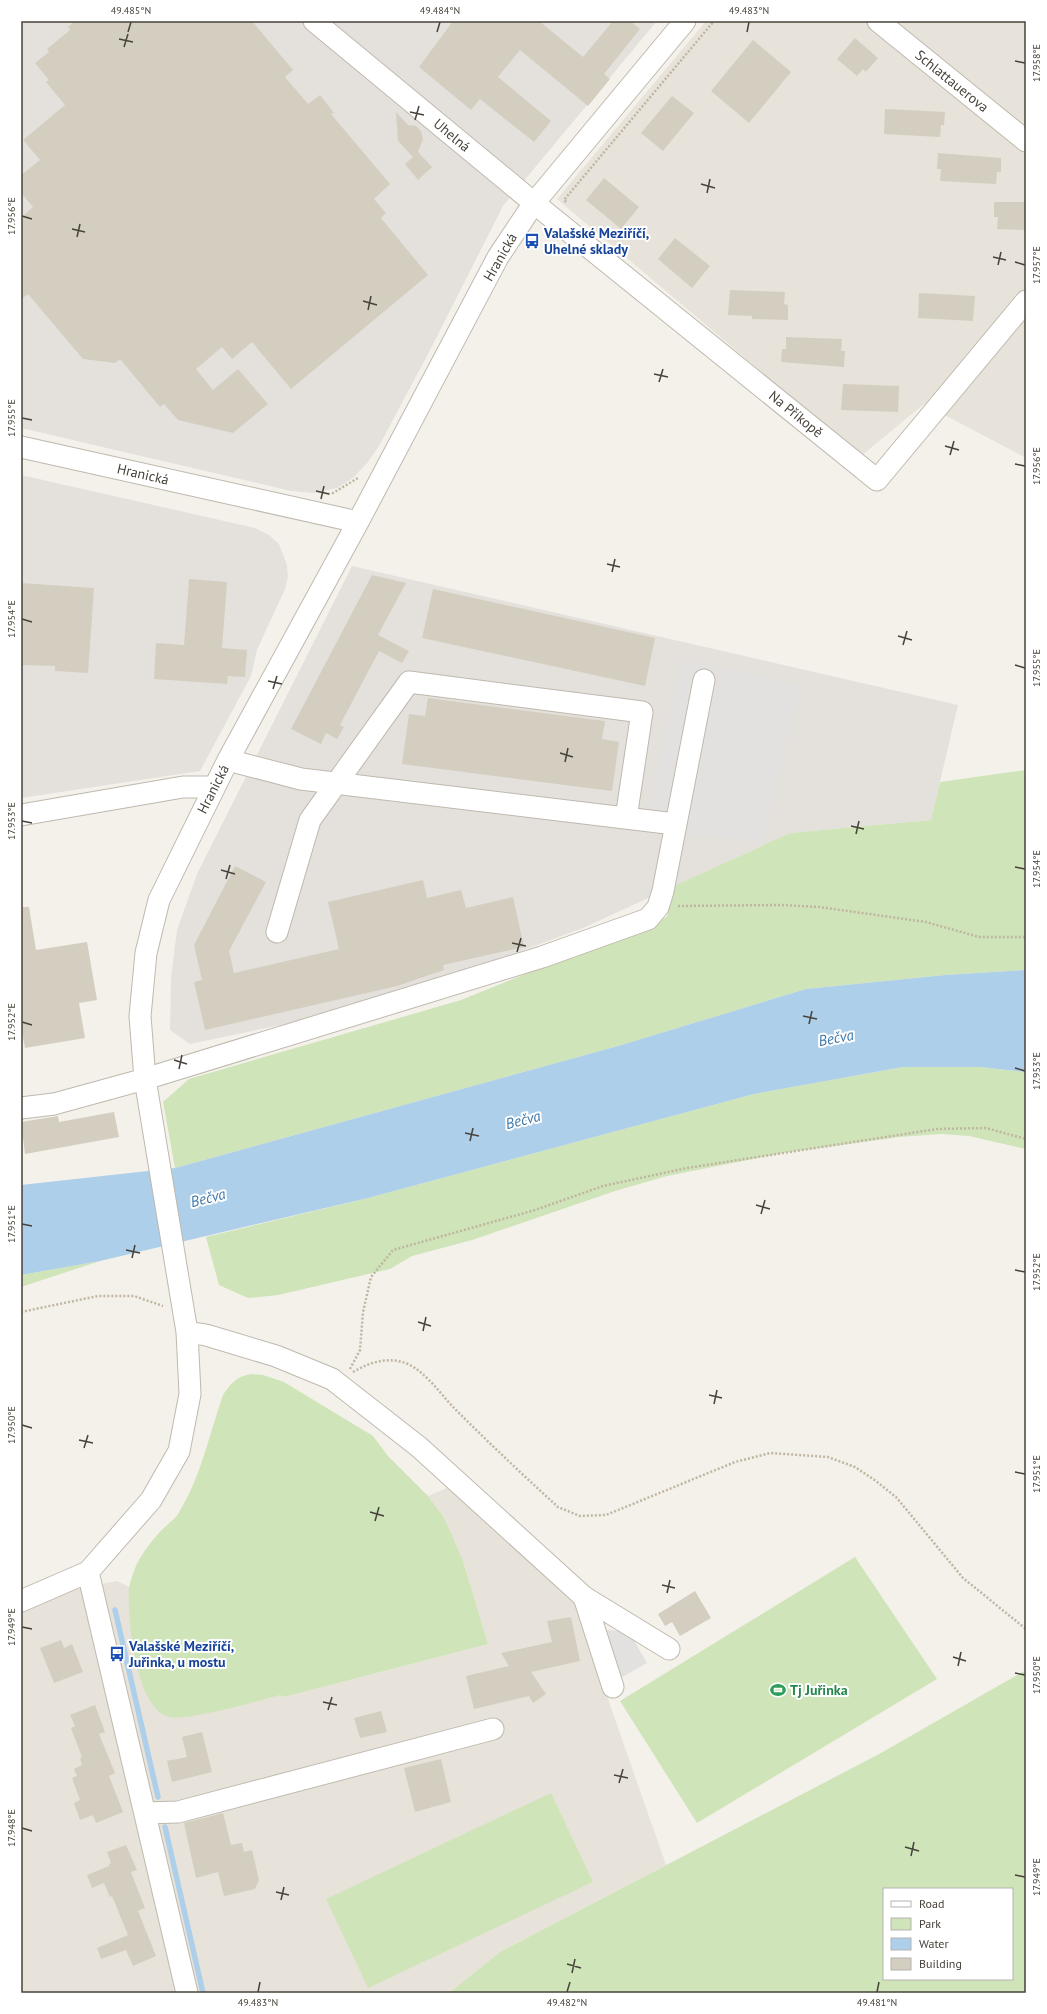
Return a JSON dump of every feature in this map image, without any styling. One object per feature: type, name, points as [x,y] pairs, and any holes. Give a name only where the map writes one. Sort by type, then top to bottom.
[{"type":"street","name":"Uhelná","points":[[314,21],[534,203]]},
{"type":"street","name":"Hranická","points":[[88,1572],[152,1500],[179,1451],[190,1394],[185,1313],[145,1079],[140,1016],[140,996],[151,928],[165,885],[212,790],[358,522],[498,258],[534,203],[685,21]]},
{"type":"street","name":"Schlattauerova","points":[[878,21],[1026,141]]},
{"type":"street","name":"Na Příkopě","points":[[534,203],[877,480],[1026,301]]},
{"type":"street","name":"Hranická","points":[[21,446],[358,522]]},
{"type":"street","points":[[21,1108],[54,1104],[145,1079],[542,957],[639,924],[654,913],[658,907],[704,680]]},
{"type":"street","points":[[276,932],[310,820],[335,783],[409,682],[642,712],[626,818]]},
{"type":"street","points":[[228,760],[301,780],[675,824]]},
{"type":"street","points":[[21,815],[183,787],[207,787],[212,790]]},
{"type":"street","points":[[185,1313],[206,1335],[276,1356],[332,1379],[419,1447],[584,1597],[669,1649]]},
{"type":"street","points":[[21,1601],[88,1572],[187,1993]]},
{"type":"street","points":[[584,1597],[613,1687]]},
{"type":"street","points":[[145,1813],[178,1812],[493,1729]]},
{"type":"path","points":[[570,205],[564,200],[714,21]]},
{"type":"path","points":[[321,495],[333,493],[361,476]]},
{"type":"path","points":[[658,907],[781,905],[819,907],[926,922],[979,937],[1026,937]]},
{"type":"path","points":[[1026,1139],[986,1128],[936,1129],[687,1168],[603,1186],[535,1210],[393,1250],[371,1277],[362,1312],[360,1350],[346,1376],[365,1365],[380,1361],[394,1360],[408,1364],[424,1376],[455,1409],[558,1507],[580,1516],[606,1515],[735,1462],[770,1453],[828,1457],[856,1467],[896,1497],[963,1578],[1026,1630]]},
{"type":"path","points":[[21,1312],[98,1296],[134,1296],[185,1313]]},
{"type":"shaded area","points":[[21,21],[657,21],[503,206],[427,356],[379,446],[368,462],[353,478],[337,488],[314,493],[291,491],[21,428]]},
{"type":"shaded area","points":[[706,21],[1026,21],[1026,458],[924,404],[861,456],[557,199]]},
{"type":"shaded area","points":[[21,475],[255,528],[269,535],[279,544],[287,565],[288,577],[285,589],[257,650],[251,676],[200,771],[21,798]]},
{"type":"shaded area","points":[[352,566],[958,705],[931,820],[790,833],[583,928],[435,983],[338,1013],[190,1044],[170,1030],[171,977],[177,930],[197,874]]},
{"type":"shaded area","points":[[682,660],[800,685],[762,841],[644,831]]},
{"type":"shaded area","points":[[447,1488],[572,1596],[666,1865],[500,1952],[449,1993],[21,1993],[21,1589],[46,1579],[66,1591],[117,1581],[129,1587],[134,1654],[145,1691],[172,1717],[194,1715],[280,1695],[284,1697],[488,1644],[463,1561],[443,1516],[428,1496]]},
{"type":"shaded area","points":[[600,1629],[629,1632],[647,1663],[617,1680]]},
{"type":"green space","points":[[1026,770],[1026,970],[945,975],[806,989],[618,1046],[175,1168],[163,1102],[189,1079],[461,1000],[667,917],[674,886],[790,833],[931,820],[940,782]]},
{"type":"green space","points":[[903,1067],[980,1067],[1026,1072],[1026,1149],[969,1136],[941,1134],[899,1137],[783,1153],[667,1176],[615,1191],[472,1240],[412,1256],[390,1269],[278,1295],[248,1298],[219,1285],[206,1237],[368,1198],[754,1094]]},
{"type":"green space","points":[[100,1261],[21,1287],[21,1275]]},
{"type":"green space","points":[[251,1374],[263,1375],[284,1382],[373,1436],[388,1456],[428,1496],[443,1516],[463,1561],[488,1644],[284,1697],[280,1695],[241,1706],[208,1713],[193,1716],[170,1717],[158,1711],[149,1698],[141,1681],[136,1661],[130,1619],[130,1581],[136,1566],[145,1551],[159,1533],[176,1517],[186,1500],[199,1471],[223,1395],[234,1381]]},
{"type":"green space","name":"Tj Juřinka","points":[[855,1557],[937,1679],[697,1823],[620,1701]]},
{"type":"green space","points":[[1026,1670],[1026,1993],[449,1993],[500,1952],[881,1753]]},
{"type":"green space","points":[[551,1793],[593,1882],[368,1988],[326,1899]]},
{"type":"water","name":"Bečva","points":[[1026,970],[1026,1072],[980,1067],[903,1067],[754,1094],[368,1198],[100,1261],[21,1275],[21,1185],[175,1168],[618,1046],[806,989],[945,975]]},
{"type":"building","points":[[75,21],[252,21],[293,70],[285,77],[308,104],[320,95],[334,113],[331,114],[390,184],[374,199],[386,213],[381,218],[428,275],[291,389],[252,342],[232,359],[222,347],[196,369],[213,390],[238,369],[268,404],[233,433],[178,420],[164,404],[160,407],[120,359],[115,363],[83,359],[28,294],[21,299],[21,218],[33,207],[21,193],[21,175],[40,160],[23,140],[65,105],[46,82],[49,80],[35,63],[49,52],[47,49],[70,30],[68,27]]},
{"type":"building","points":[[453,21],[539,21],[583,57],[613,21],[630,21],[640,29],[604,74],[610,79],[588,106],[520,50],[498,77],[551,121],[534,142],[480,99],[471,110],[419,67]]},
{"type":"building","points":[[855,38],[878,58],[866,72],[863,69],[857,76],[837,59]]},
{"type":"building","points":[[753,40],[791,72],[749,123],[711,91]]},
{"type":"building","points":[[672,96],[694,113],[663,151],[641,133]]},
{"type":"building","points":[[885,109],[945,112],[944,125],[941,125],[940,137],[884,134]]},
{"type":"building","points":[[396,112],[408,125],[416,126],[421,131],[423,139],[418,152],[432,167],[418,180],[405,164],[413,157],[398,141]]},
{"type":"building","points":[[938,153],[1001,158],[1001,172],[997,172],[996,184],[940,181],[941,169],[937,169]]},
{"type":"building","points":[[604,178],[639,207],[621,229],[586,200]]},
{"type":"building","points":[[994,202],[1026,202],[1026,230],[997,229],[998,217],[994,217]]},
{"type":"building","points":[[675,238],[710,266],[692,288],[658,259]]},
{"type":"building","points":[[730,290],[785,292],[784,304],[788,305],[788,320],[752,319],[752,316],[728,315]]},
{"type":"building","points":[[919,293],[975,296],[973,321],[918,318]]},
{"type":"building","points":[[786,337],[842,339],[841,351],[845,351],[844,367],[781,362],[782,349],[786,349]]},
{"type":"building","points":[[843,384],[899,386],[898,412],[841,410]]},
{"type":"building","points":[[372,575],[406,583],[378,635],[409,651],[402,663],[379,651],[340,725],[344,727],[337,739],[326,733],[321,744],[291,729]]},
{"type":"building","points":[[189,579],[227,582],[222,648],[247,650],[245,677],[228,676],[227,684],[154,679],[156,643],[184,645]]},
{"type":"building","points":[[21,583],[94,588],[88,673],[55,671],[55,666],[21,665]]},
{"type":"building","points":[[433,589],[655,638],[645,686],[422,638]]},
{"type":"building","points":[[428,698],[605,721],[602,739],[619,742],[612,791],[402,764],[409,714],[425,716]]},
{"type":"building","points":[[235,866],[266,882],[229,951],[234,973],[339,949],[328,902],[423,880],[427,898],[461,890],[466,908],[513,897],[524,947],[443,965],[444,970],[397,986],[205,1030],[194,982],[202,980],[194,945]]},
{"type":"building","points":[[21,907],[29,907],[36,950],[87,942],[97,1000],[79,1003],[85,1038],[25,1048],[21,1026]]},
{"type":"building","points":[[114,1112],[119,1137],[25,1154],[21,1122],[58,1116],[59,1122]]},
{"type":"building","points":[[695,1591],[711,1618],[680,1636],[672,1622],[665,1626],[658,1614]]},
{"type":"building","points":[[571,1617],[580,1661],[531,1672],[546,1694],[533,1703],[529,1696],[474,1709],[466,1676],[509,1666],[501,1653],[552,1642],[547,1621]]},
{"type":"building","points":[[61,1640],[64,1648],[72,1644],[83,1672],[54,1683],[40,1648]]},
{"type":"building","points":[[95,1705],[105,1732],[99,1734],[115,1773],[109,1776],[123,1812],[96,1823],[93,1815],[80,1820],[74,1803],[80,1800],[72,1778],[77,1776],[74,1769],[82,1765],[80,1758],[82,1757],[71,1728],[75,1726],[70,1715]]},
{"type":"building","points":[[381,1711],[387,1732],[360,1738],[354,1718]]},
{"type":"building","points":[[202,1732],[212,1772],[172,1782],[167,1761],[187,1757],[182,1737]]},
{"type":"building","points":[[441,1759],[451,1802],[415,1812],[404,1768]]},
{"type":"building","points":[[223,1813],[231,1845],[242,1843],[244,1852],[252,1850],[259,1880],[255,1889],[224,1896],[218,1872],[196,1878],[184,1823]]},
{"type":"building","points":[[126,1845],[137,1870],[131,1872],[145,1908],[138,1911],[156,1956],[133,1966],[126,1950],[101,1959],[97,1948],[128,1935],[112,1896],[110,1897],[104,1883],[92,1888],[87,1875],[109,1866],[111,1863],[107,1852]]},
{"type":"waterway","points":[[115,1610],[158,1797]]},
{"type":"waterway","points":[[165,1827],[203,1993]]},
{"type":"place","name":"Valašské Meziříčí, Uhelné sklady","points":[[532,241]]},
{"type":"place","name":"Valašské Meziříčí, Juřinka, u mostu","points":[[117,1654]]},
{"type":"place","name":"Tj Juřinka","points":[[778,1690]]}]
